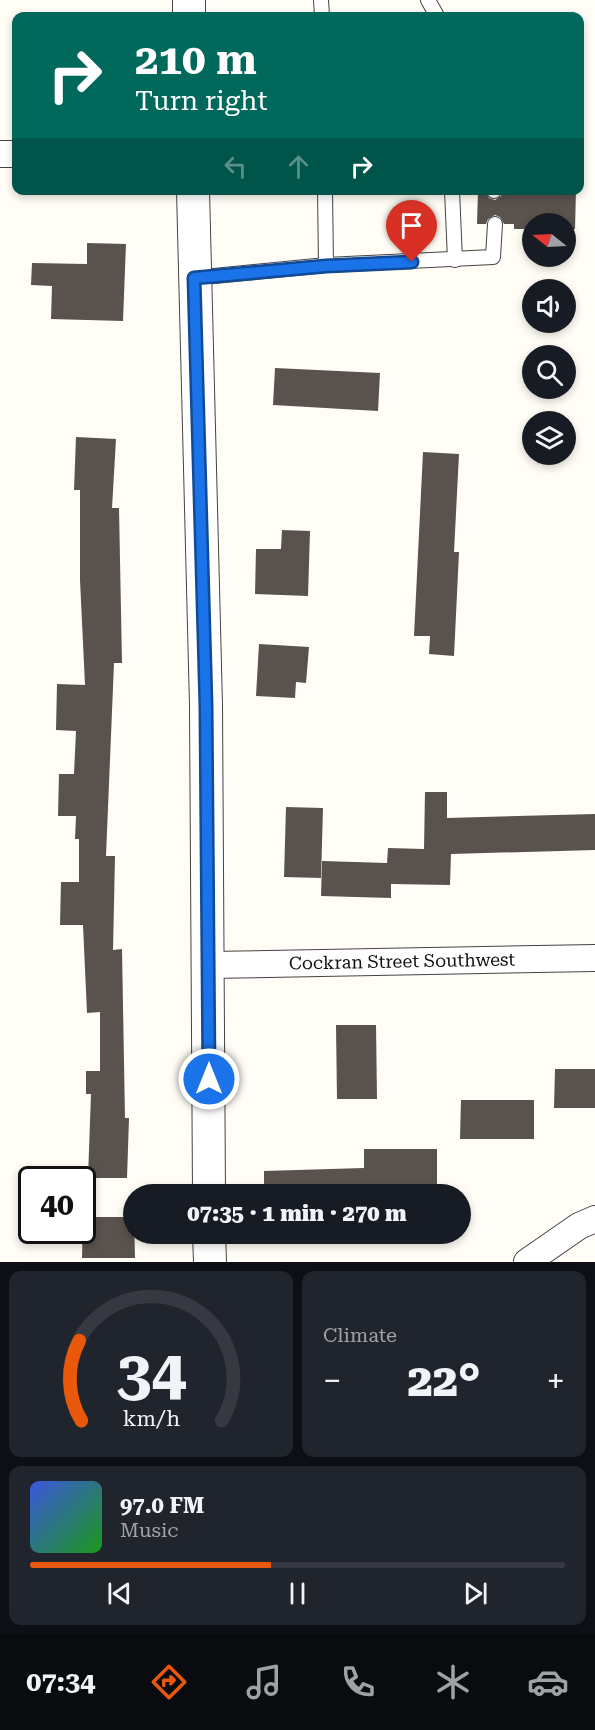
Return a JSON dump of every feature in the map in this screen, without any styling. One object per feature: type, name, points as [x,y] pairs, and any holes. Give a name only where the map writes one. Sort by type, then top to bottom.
[{"type":"street","points":[[192,195],[206,706],[209,1184]]},
{"type":"street","name":"Cockran Street Southwest","points":[[209,965],[595,958]]},
{"type":"street","points":[[526,1262],[579,1226],[595,1219]]},
{"type":"street","points":[[209,1244],[210,1262]]},
{"type":"lane","points":[[325,195],[326,266]]},
{"type":"lane","points":[[453,195],[455,261]]},
{"type":"lane","points":[[194,278],[326,266],[455,261],[493,257],[495,224]]},
{"type":"building","points":[[478,195],[487,195],[495,200],[501,195],[576,195],[575,213],[522,213],[522,229],[514,229],[514,224],[504,224],[500,217],[495,215],[488,219],[486,224],[477,224]]},
{"type":"building","points":[[87,243],[126,244],[123,321],[51,319],[52,286],[31,285],[32,263],[87,264]]},
{"type":"building","points":[[275,368],[380,373],[378,411],[273,405]]},
{"type":"building","points":[[76,437],[116,439],[112,508],[119,508],[122,663],[114,663],[106,856],[115,856],[113,950],[122,949],[125,1118],[129,1118],[127,1178],[96,1178],[96,1166],[88,1166],[91,1094],[86,1094],[86,1071],[100,1071],[100,1012],[87,1013],[83,925],[60,925],[61,882],[79,882],[79,839],[75,839],[76,816],[58,816],[59,774],[74,774],[76,731],[56,730],[57,684],[85,685],[80,580],[80,490],[74,490]]},
{"type":"building","points":[[423,452],[459,454],[454,552],[459,552],[454,656],[429,654],[430,636],[414,636]]},
{"type":"building","points":[[282,530],[310,531],[308,596],[255,594],[256,549],[281,549]]},
{"type":"building","points":[[259,644],[309,647],[306,683],[296,682],[295,698],[256,696]]},
{"type":"building","points":[[425,792],[447,792],[447,818],[595,814],[595,850],[451,854],[450,885],[391,884],[391,898],[321,896],[322,861],[387,863],[388,848],[424,849]]},
{"type":"building","points":[[286,807],[323,808],[321,878],[284,877]]},
{"type":"building","points":[[336,1025],[376,1025],[377,1099],[337,1099]]},
{"type":"building","points":[[555,1069],[595,1069],[595,1108],[554,1108]]},
{"type":"building","points":[[461,1100],[534,1100],[534,1139],[460,1139]]},
{"type":"building","points":[[364,1149],[437,1149],[437,1184],[264,1184],[264,1171],[364,1168]]},
{"type":"building","points":[[96,1217],[123,1217],[123,1244],[135,1244],[135,1258],[82,1258],[82,1244],[96,1244]]},
{"type":"route","points":[[209,1079],[206,706],[194,278],[326,266],[412,262]]}]
